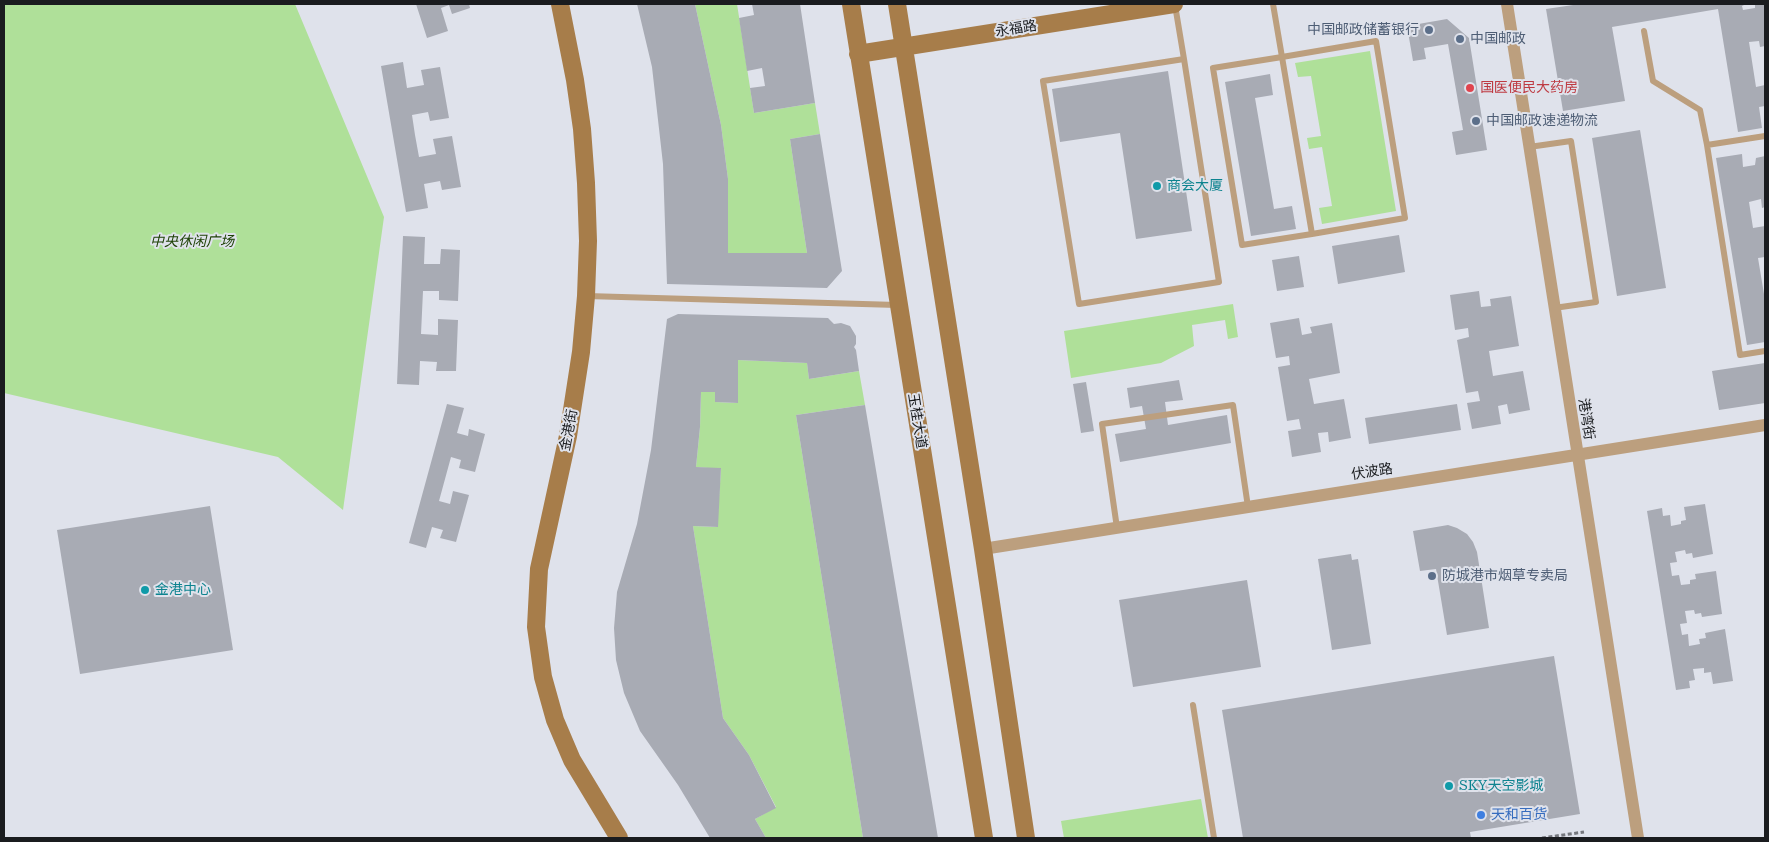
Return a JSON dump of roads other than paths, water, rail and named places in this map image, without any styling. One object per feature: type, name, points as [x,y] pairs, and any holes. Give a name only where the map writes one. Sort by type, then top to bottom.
[{"type":"main road","name":"金港街","points":[[560,4],[575,80],[582,129],[588,241],[586,296],[581,352],[570,427],[539,569],[536,627],[543,677],[555,720],[572,760],[619,838]]},
{"type":"main road","name":"玉桂大道","points":[[850,4],[984,838]]},
{"type":"main road","points":[[897,4],[983,549],[1026,838]]},
{"type":"main road","name":"永福路","points":[[858,54],[1174,4]]},
{"type":"street","name":"港湾街","points":[[1507,4],[1576,454],[1638,838]]},
{"type":"street","name":"伏波路","points":[[983,549],[1765,425]]},
{"type":"lane","points":[[1174,4],[1184,59],[1219,282],[1078,304],[1043,81],[1184,59]]},
{"type":"lane","points":[[1273,4],[1312,234]]},
{"type":"lane","points":[[1644,31],[1653,81],[1700,110],[1740,355],[1765,351]]},
{"type":"lane","points":[[1376,41],[1405,218],[1242,245],[1213,68],[1282,57],[1376,41]]},
{"type":"lane","points":[[1707,145],[1765,136]]},
{"type":"lane","points":[[1529,147],[1571,141],[1596,302],[1554,308]]},
{"type":"lane","points":[[586,296],[898,305]]},
{"type":"lane","points":[[1117,528],[1102,424],[1233,405],[1248,507]]},
{"type":"lane","points":[[1193,705],[1214,838]]},
{"type":"place","name":"中国邮政储蓄银行","points":[[1429,30]]},
{"type":"place","name":"中国邮政","points":[[1460,39]]},
{"type":"place","name":"国医便民大药房","points":[[1470,88]]},
{"type":"place","name":"中国邮政速递物流","points":[[1476,121]]},
{"type":"place","name":"商会大厦","points":[[1157,186]]},
{"type":"place","name":"防城港市烟草专卖局","points":[[1432,576]]},
{"type":"place","name":"金港中心","points":[[145,590]]},
{"type":"place","name":"SKY天空影城","points":[[1449,786]]},
{"type":"place","name":"天和百货","points":[[1481,815]]},
{"type":"park label","name":"中央休闲广场","points":[[192,242]]}]
